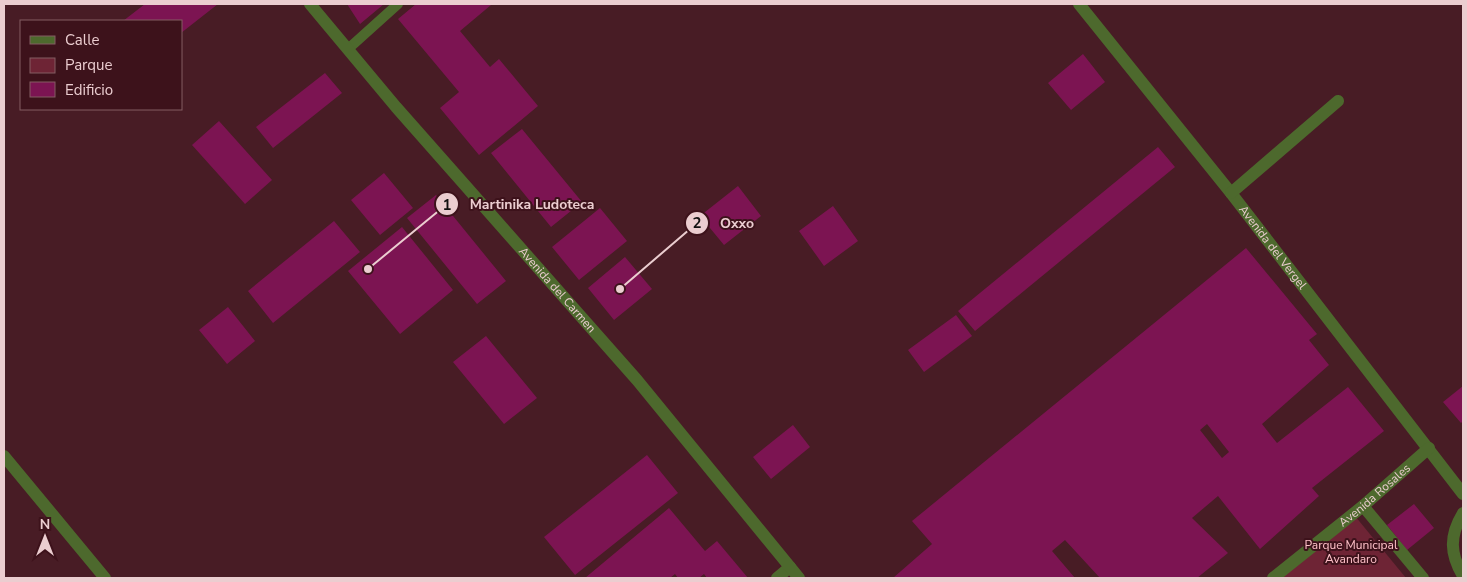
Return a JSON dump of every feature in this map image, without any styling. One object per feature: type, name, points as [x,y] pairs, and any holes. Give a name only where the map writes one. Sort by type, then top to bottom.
[{"type":"street","name":"Avenida del Carmen","points":[[310,4],[396,107],[637,380],[799,578]]},
{"type":"street","name":"Avenida del Vergel","points":[[1079,4],[1232,193],[1463,494]]},
{"type":"street","points":[[1232,193],[1338,101]]},
{"type":"street","name":"Avenida Rosales","points":[[1273,578],[1363,506],[1429,448]]},
{"type":"street","points":[[4,456],[105,578]]},
{"type":"street","points":[[1363,506],[1423,578]]},
{"type":"street","points":[[1463,514],[1455,530],[1452,546],[1456,564],[1463,576]]},
{"type":"street","points":[[777,578],[790,567]]},
{"type":"lane","points":[[348,49],[398,4]]},
{"type":"green space","name":"Parque Municipal Avandaro","points":[[1355,516],[1406,578],[1277,578]]},
{"type":"building","points":[[145,4],[218,4],[182,32],[182,20],[124,20]]},
{"type":"building","points":[[347,4],[384,4],[360,24]]},
{"type":"building","points":[[416,4],[491,5],[460,31],[490,67],[499,59],[538,106],[479,155],[440,108],[459,92],[398,19]]},
{"type":"building","points":[[1083,54],[1105,82],[1071,110],[1048,83]]},
{"type":"building","points":[[325,73],[342,93],[273,148],[256,127]]},
{"type":"building","points":[[219,121],[272,180],[245,204],[192,145]]},
{"type":"building","points":[[522,129],[582,202],[551,227],[491,153]]},
{"type":"building","points":[[1158,147],[1175,167],[975,331],[958,311]]},
{"type":"building","points":[[384,173],[413,208],[380,235],[351,200]]},
{"type":"building","points":[[738,186],[761,216],[724,245],[700,216]]},
{"type":"building","points":[[436,195],[506,281],[477,304],[407,218]]},
{"type":"building","points":[[833,206],[858,241],[824,266],[799,231]]},
{"type":"building","points":[[600,208],[627,241],[579,280],[552,247]]},
{"type":"building","points":[[334,221],[360,252],[273,323],[248,291]]},
{"type":"building","points":[[402,227],[453,290],[400,334],[348,271]]},
{"type":"building","points":[[1246,248],[1317,334],[1309,340],[1329,365],[1262,424],[1277,443],[1348,387],[1384,431],[1312,488],[1319,496],[1260,549],[1218,496],[1192,518],[1228,553],[1197,578],[1100,578],[1065,540],[1052,551],[1075,578],[893,578],[932,544],[912,521]],"holes":[[[1207,424],[1229,452],[1222,458],[1200,430]]]},
{"type":"building","points":[[625,257],[652,289],[614,320],[588,288]]},
{"type":"building","points":[[228,307],[255,341],[227,364],[199,330]]},
{"type":"building","points":[[956,315],[972,336],[924,372],[908,350]]},
{"type":"building","points":[[486,336],[537,398],[504,424],[453,362]]},
{"type":"building","points":[[1463,386],[1463,421],[1461,423],[1443,402]]},
{"type":"building","points":[[793,425],[810,447],[771,479],[753,457]]},
{"type":"building","points":[[647,455],[678,493],[575,575],[544,537]]},
{"type":"building","points":[[1414,504],[1434,528],[1407,550],[1387,525]]},
{"type":"building","points":[[669,508],[705,551],[717,541],[748,578],[707,578],[704,574],[699,578],[678,578],[675,574],[670,578],[585,578]]},
{"type":"place","name":"Martinika Ludoteca","points":[[368,269]]},
{"type":"place","name":"Oxxo","points":[[620,289]]}]
